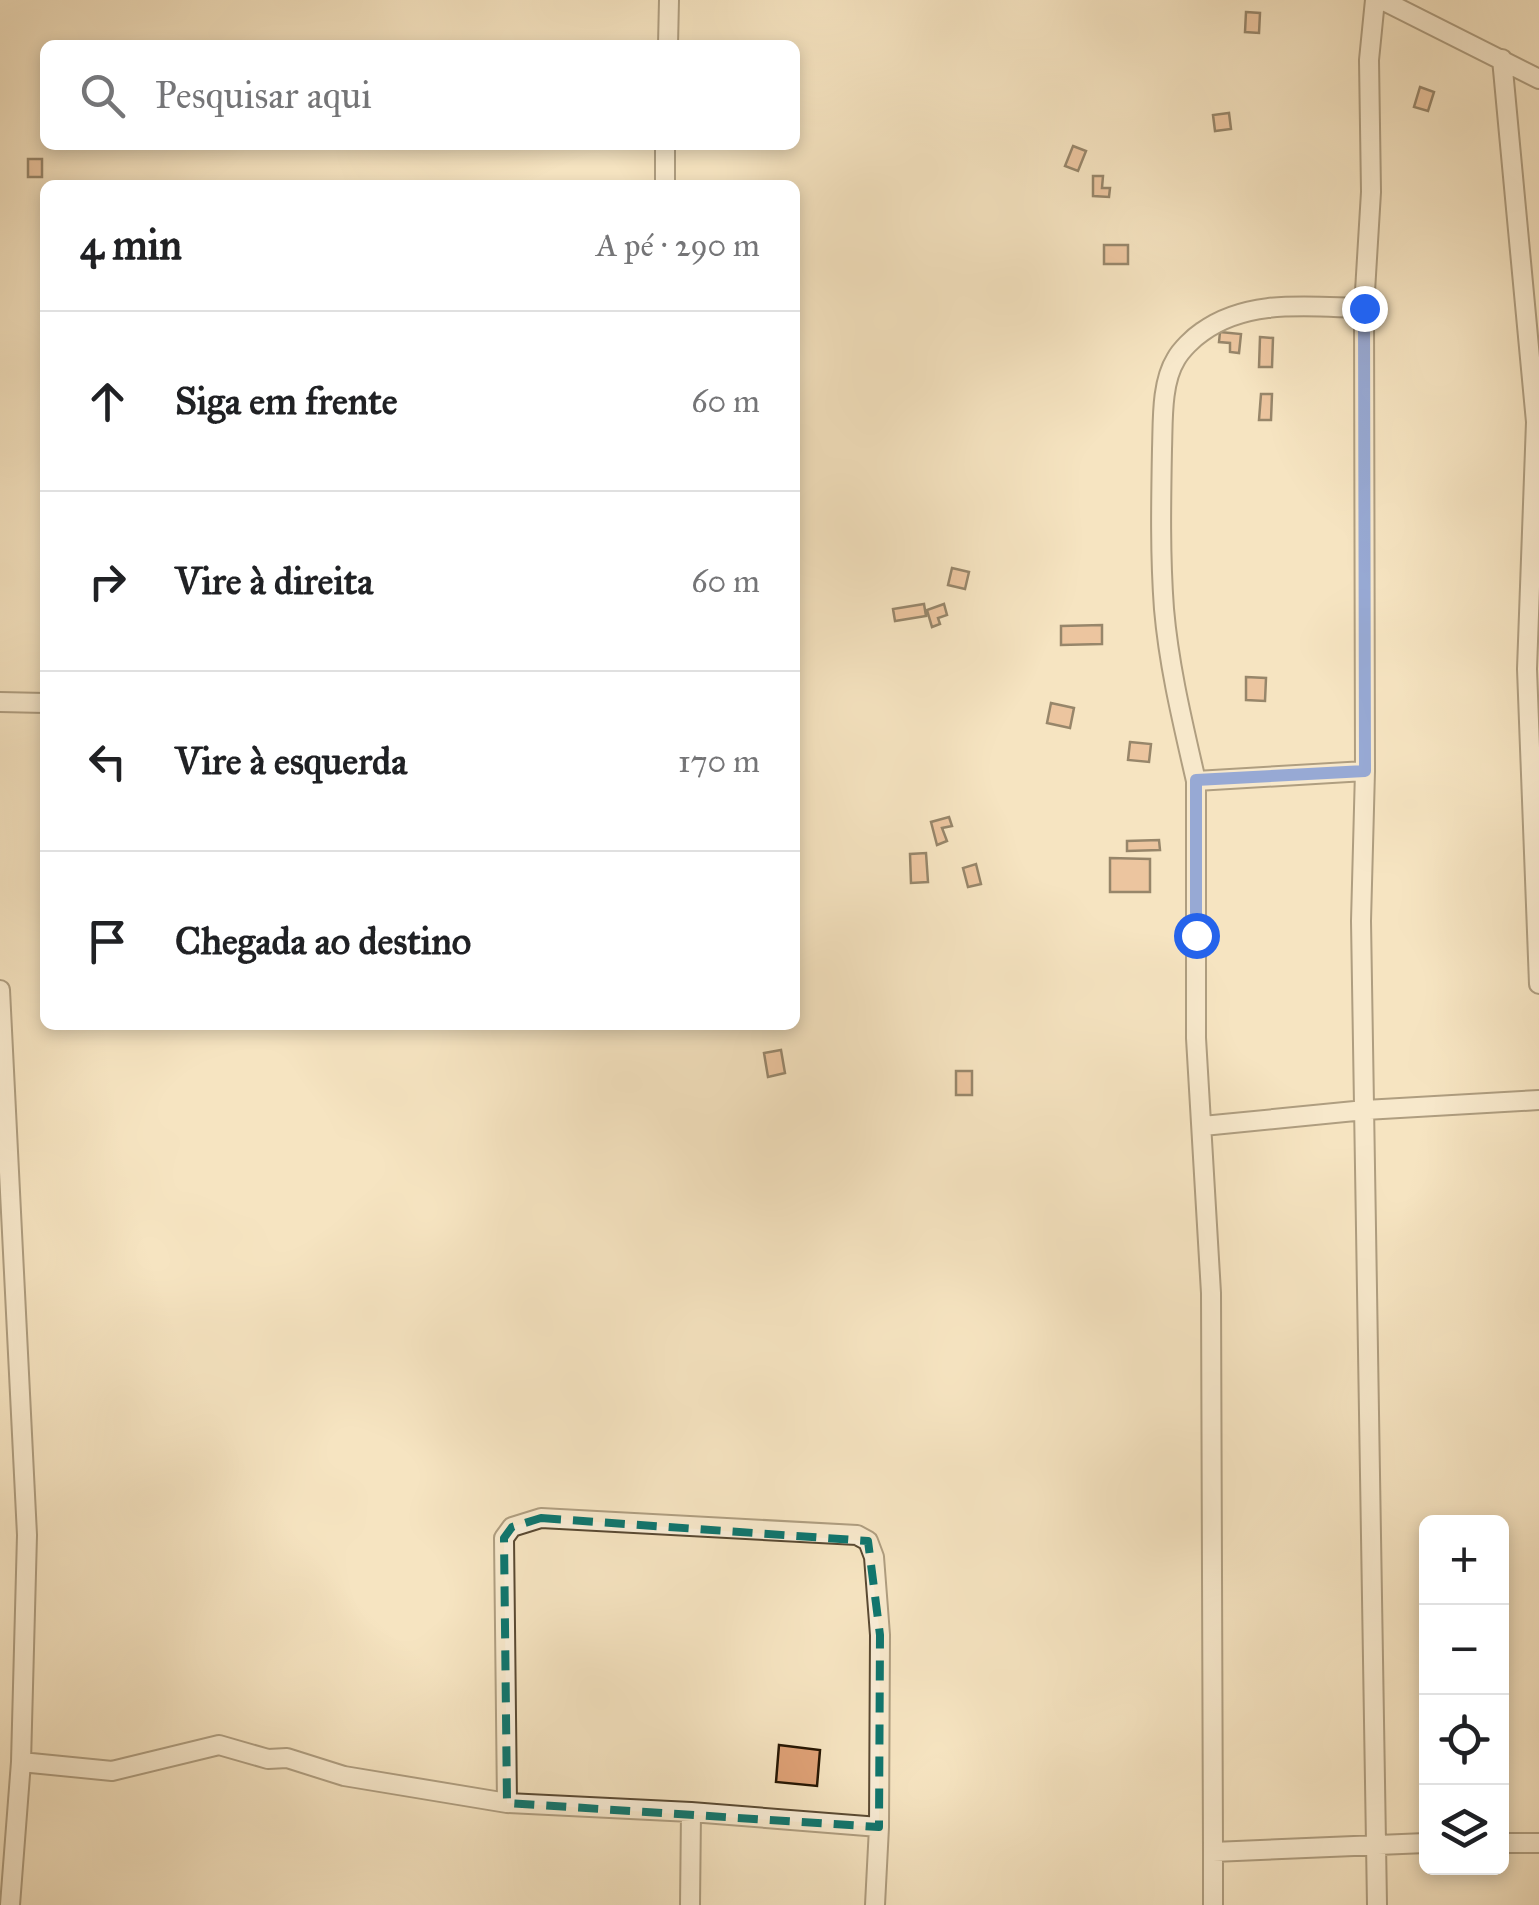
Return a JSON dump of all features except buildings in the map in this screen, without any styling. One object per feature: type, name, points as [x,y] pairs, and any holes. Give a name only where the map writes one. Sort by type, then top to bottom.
[{"type":"street","points":[[668,40],[669,0]]},
{"type":"street","points":[[1377,1905],[1361,921],[1365,771],[1364,308],[1371,192],[1369,60],[1378,0],[1539,79]]},
{"type":"street","points":[[1502,58],[1536,422],[1528,669],[1539,984]]},
{"type":"street","points":[[664,180],[666,150]]},
{"type":"street","points":[[1213,1905],[1211,1293],[1196,1038],[1196,780],[1172,662],[1160,534],[1167,386],[1175,360],[1200,333],[1230,316],[1273,306],[1364,308]]},
{"type":"street","points":[[0,702],[40,702]]},
{"type":"street","points":[[1196,780],[1365,771]]},
{"type":"street","points":[[0,990],[27,1535],[21,1762],[10,1905]]},
{"type":"street","points":[[1203,1126],[1365,1110],[1539,1100]]},
{"type":"street","points":[[506,1803],[504,1538],[512,1527],[541,1518],[857,1535],[868,1541],[874,1557],[880,1635],[876,1905]]},
{"type":"street","points":[[21,1762],[112,1771],[219,1746],[268,1759],[288,1758],[344,1776],[506,1803],[878,1827]]},
{"type":"street","points":[[690,1812],[690,1905]]},
{"type":"street","points":[[1214,1852],[1419,1843]]},
{"type":"street","points":[[1509,1843],[1539,1843]]},
{"type":"highlighted area","points":[[541,1518],[868,1541],[880,1635],[879,1827],[507,1803],[504,1538],[512,1527]]},
{"type":"route","points":[[1196,935],[1196,780],[1365,771],[1364,308]]}]
